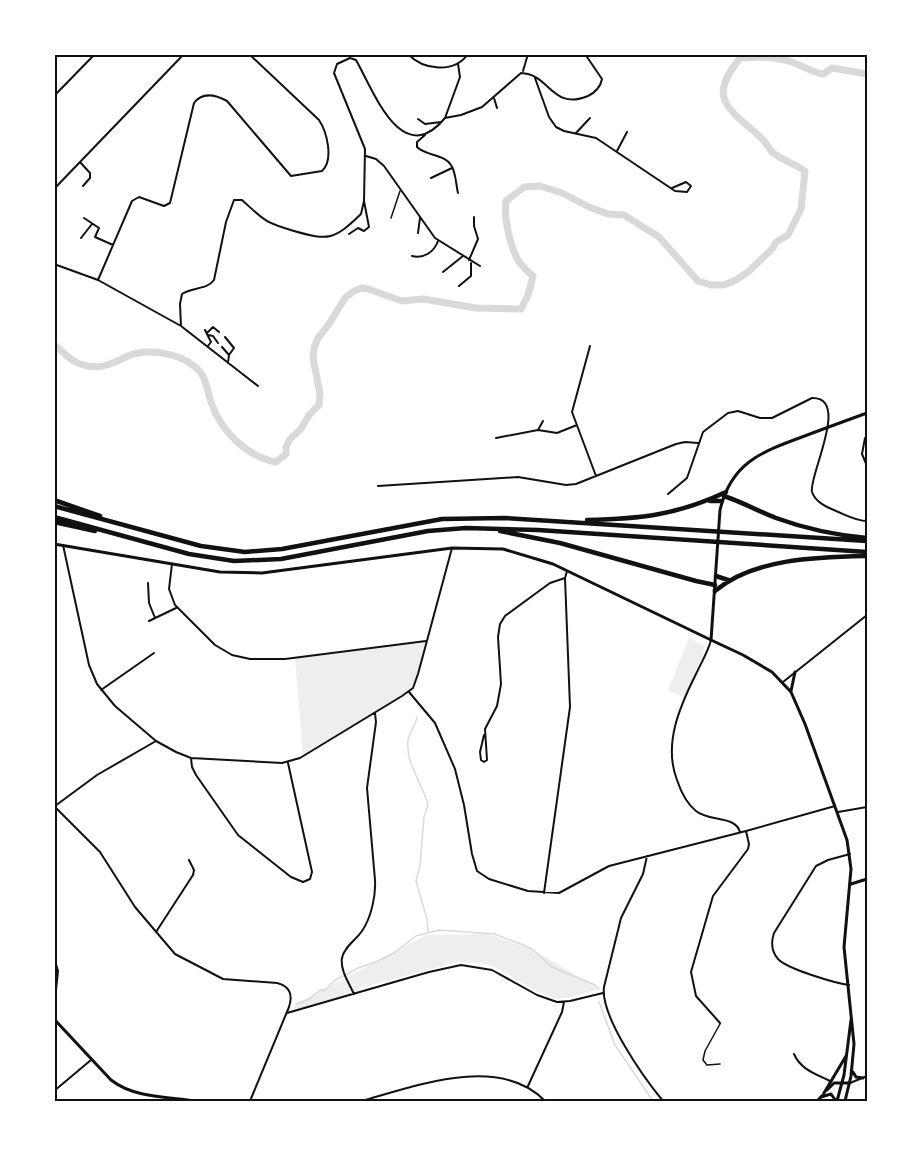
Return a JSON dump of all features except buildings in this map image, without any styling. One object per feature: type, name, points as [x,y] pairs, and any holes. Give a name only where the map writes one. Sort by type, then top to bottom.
[{"type":"highway","points":[[702,502],[724,496]]},
{"type":"highway","points":[[533,520],[629,519],[660,516],[724,496],[795,524],[867,539]]},
{"type":"highway","points":[[54,500],[119,523]]},
{"type":"highway","points":[[54,506],[201,546],[245,552],[282,549],[442,519],[484,518],[867,539]]},
{"type":"highway","points":[[54,517],[209,559],[255,562],[428,531],[485,528],[867,554]]},
{"type":"highway","points":[[54,522],[150,543]]},
{"type":"highway","points":[[485,528],[560,543],[715,585]]},
{"type":"highway","points":[[715,591],[731,580],[789,561],[867,554]]},
{"type":"highway","points":[[716,576],[722,580],[731,580]]},
{"type":"main road","points":[[711,640],[719,525],[724,496],[739,470],[756,456],[867,413]]},
{"type":"main road","points":[[54,544],[220,572],[252,573],[452,548],[503,549],[534,557],[567,571],[754,661],[772,672],[791,692],[836,806],[850,854],[850,884],[844,938],[854,1041],[850,1083],[845,1101]]},
{"type":"main road","points":[[791,692],[795,672]]},
{"type":"main road","points":[[850,884],[867,879]]},
{"type":"main road","points":[[836,1101],[843,1082],[851,1018]]},
{"type":"main road","points":[[54,1019],[111,1080],[130,1091],[195,1101]]},
{"type":"main road","points":[[823,1095],[848,1054]]},
{"type":"main road","points":[[852,1068],[855,1076],[865,1077]]},
{"type":"main road","points":[[817,1101],[832,1085],[850,1083]]},
{"type":"main road","points":[[823,1095],[831,1094],[836,1101]]},
{"type":"street","points":[[54,96],[95,54]]},
{"type":"street","points":[[54,189],[184,54]]},
{"type":"street","points":[[98,280],[134,199],[141,198],[164,206],[170,203],[194,103],[202,96],[213,95],[227,101],[291,176],[325,169],[328,141],[324,127],[249,54]]},
{"type":"street","points":[[408,54],[423,65],[447,67],[458,64],[468,54]]},
{"type":"street","points":[[523,73],[528,54]]},
{"type":"street","points":[[445,118],[477,110],[494,98],[517,74],[523,73],[536,77],[567,100],[588,96],[598,88],[602,79],[585,54]]},
{"type":"street","points":[[181,326],[181,296],[187,290],[204,287],[213,282],[226,222],[234,200],[242,200],[256,215],[270,224],[321,238],[334,234],[362,212],[366,156],[362,139],[334,73],[335,66],[347,59],[357,60],[391,123],[412,135],[425,134]]},
{"type":"street","points":[[458,64],[460,77],[445,118],[438,127],[425,134],[417,142],[419,150],[447,161],[452,168],[458,193]]},
{"type":"street","points":[[536,77],[551,122],[560,129],[596,138],[677,192],[686,192],[691,186],[686,182],[672,188]]},
{"type":"street","points":[[494,98],[497,108]]},
{"type":"street","points":[[576,133],[590,118]]},
{"type":"street","points":[[418,119],[425,124],[441,122]]},
{"type":"street","points":[[617,151],[627,132]]},
{"type":"street","points":[[366,156],[378,161],[438,241],[480,267]]},
{"type":"street","points":[[80,162],[90,173],[90,178],[83,186]]},
{"type":"street","points":[[431,178],[452,168]]},
{"type":"street","points":[[349,234],[358,228],[362,231],[369,227],[364,201]]},
{"type":"street","points":[[459,286],[473,273],[470,260],[478,239],[474,217]]},
{"type":"street","points":[[84,218],[99,229],[95,237],[113,245]]},
{"type":"street","points":[[418,233],[420,218]]},
{"type":"street","points":[[81,238],[92,224]]},
{"type":"street","points":[[412,255],[416,257],[430,252],[435,249],[438,241]]},
{"type":"street","points":[[443,272],[463,256]]},
{"type":"street","points":[[54,264],[98,280],[181,326],[258,386]]},
{"type":"street","points":[[207,333],[213,327],[219,332]]},
{"type":"street","points":[[207,333],[211,342],[208,346]]},
{"type":"street","points":[[207,333],[213,336],[218,343]]},
{"type":"street","points":[[225,337],[234,348],[228,363]]},
{"type":"street","points":[[590,346],[572,406],[572,414],[596,476]]},
{"type":"street","points":[[222,347],[230,355]]},
{"type":"street","points":[[668,494],[687,478],[705,429],[731,411],[760,418],[772,418],[814,398],[820,399],[826,406],[827,428],[822,455],[811,483],[814,496],[827,508],[857,520],[867,521]]},
{"type":"street","points":[[538,430],[543,421]]},
{"type":"street","points":[[496,438],[538,430],[554,434],[576,424]]},
{"type":"street","points":[[865,438],[862,454],[867,465]]},
{"type":"street","points":[[378,486],[518,477],[566,485],[576,484],[676,444],[698,443]]},
{"type":"street","points":[[63,545],[89,665],[101,690],[115,706],[156,741],[191,758],[288,763],[409,692],[416,681],[452,548]]},
{"type":"street","points":[[173,563],[168,589],[177,608],[219,649],[243,658],[285,659],[426,641]]},
{"type":"street","points":[[543,893],[570,707],[565,578],[567,571]]},
{"type":"street","points":[[484,735],[487,759],[484,762],[480,758],[486,723],[495,710],[500,694],[501,669],[498,633],[501,621],[550,583],[565,578]]},
{"type":"street","points":[[148,583],[149,603],[155,618]]},
{"type":"street","points":[[149,621],[177,608]]},
{"type":"street","points":[[783,682],[867,615]]},
{"type":"street","points":[[711,640],[686,694],[674,727],[673,766],[682,793],[695,810],[705,816],[734,823],[740,832]]},
{"type":"street","points":[[101,690],[154,653]]},
{"type":"street","points":[[409,692],[435,723],[455,769],[477,871],[494,881],[528,891],[563,892],[604,867],[836,806]]},
{"type":"street","points":[[354,994],[343,969],[342,959],[344,951],[364,928],[374,895],[375,880],[367,788],[376,722],[375,713]]},
{"type":"street","points":[[156,741],[97,775],[54,806],[100,852],[135,907],[178,956],[219,978],[277,983],[289,990],[291,998],[287,1012],[250,1101]]},
{"type":"street","points":[[191,758],[196,775],[238,835],[291,877],[303,882],[308,881],[311,877],[311,868],[288,763]]},
{"type":"street","points":[[838,812],[867,807]]},
{"type":"street","points":[[720,1023],[696,996],[691,972],[713,896],[748,849],[746,831]]},
{"type":"street","points":[[849,985],[780,962],[775,956],[772,944],[774,933],[816,866],[850,854]]},
{"type":"street","points":[[647,856],[645,869],[621,918],[603,993],[614,1025],[642,1072],[663,1101]]},
{"type":"street","points":[[156,933],[193,875],[194,870],[189,860]]},
{"type":"street","points":[[54,957],[58,971],[54,1010]]},
{"type":"street","points":[[287,1012],[444,968],[464,965],[492,970],[537,996],[551,1001],[564,1002],[603,993]]},
{"type":"street","points":[[528,1086],[562,1012],[564,1002]]},
{"type":"street","points":[[794,1054],[798,1063],[807,1070],[831,1081]]},
{"type":"street","points":[[54,1091],[91,1060]]},
{"type":"street","points":[[850,1083],[865,1077]]},
{"type":"street","points":[[362,1101],[441,1079],[495,1078],[528,1086],[545,1101]]},
{"type":"lane","points":[[391,218],[401,190]]},
{"type":"lane","points":[[720,1023],[705,1051],[703,1060],[707,1065],[720,1064]]},
{"type":"shaded area","points":[[689,638],[704,646],[703,659],[684,698],[668,690]]},
{"type":"shaded area","points":[[426,641],[416,680],[409,692],[303,756],[295,658]]},
{"type":"shaded area","points":[[487,934],[532,949],[599,989],[572,997],[555,999],[535,991],[497,968],[481,963],[457,962],[361,988],[354,994],[292,1012],[296,1004],[426,935]]},
{"type":"waterway","points":[[54,345],[76,362],[94,367],[105,366],[144,352],[162,353],[180,358],[194,366],[201,374],[206,382],[215,412],[236,441],[255,454],[276,462],[286,454],[286,447],[290,439],[301,429],[309,415],[319,405],[320,394],[313,358],[314,348],[318,338],[345,298],[354,291],[362,288],[368,289],[402,301],[423,299],[476,308],[521,309],[533,276],[521,264],[513,249],[508,233],[505,208],[506,201],[524,187],[540,186],[562,193],[608,214],[624,215],[659,237],[698,281],[711,285],[724,285],[736,280],[748,272],[773,248],[776,242],[788,235],[801,209],[805,171],[772,152],[761,137],[732,111],[727,104],[723,88],[731,70],[740,58],[766,57],[792,62],[823,74],[832,68],[867,74]]},
{"type":"waterway","points":[[417,717],[408,740],[408,749],[428,805],[424,817],[420,865],[416,881],[427,919],[428,932]]},
{"type":"waterway","points":[[296,1004],[309,999],[320,990],[325,990],[334,981],[358,968],[394,953],[416,936],[439,930],[494,934],[532,949],[552,967],[595,985],[599,989]]},
{"type":"waterway","points":[[599,1002],[615,1045],[653,1101]]}]
